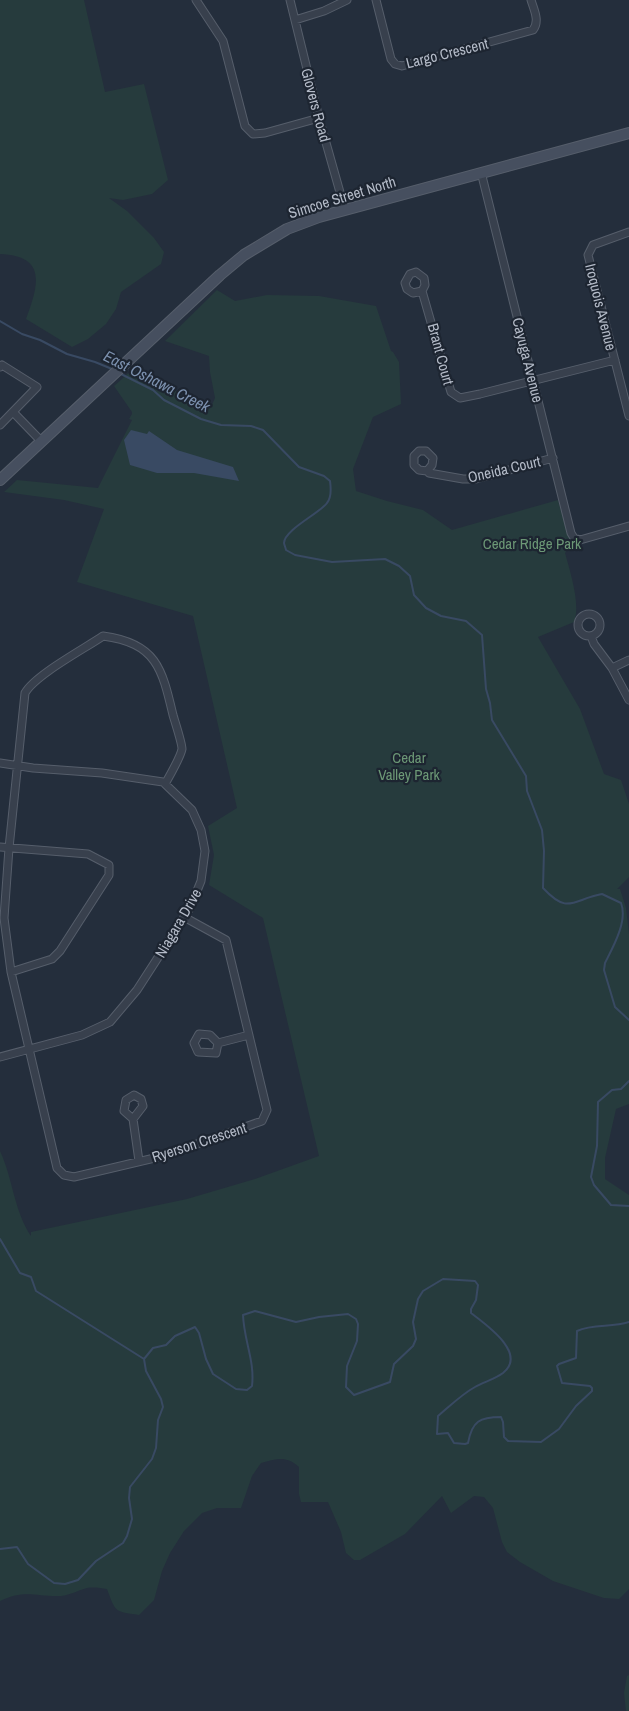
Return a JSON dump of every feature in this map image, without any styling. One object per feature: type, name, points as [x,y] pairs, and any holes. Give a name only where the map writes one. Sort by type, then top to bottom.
[{"type":"main road","name":"Simcoe Street North","points":[[0,480],[220,275],[244,255],[287,229],[319,217],[629,133]]},
{"type":"street","points":[[196,0],[223,40],[245,126],[253,134],[265,133],[319,118]]},
{"type":"street","name":"Glovers Road","points":[[290,0],[319,118],[345,210]]},
{"type":"street","points":[[295,20],[324,11],[348,0]]},
{"type":"street","name":"Largo Crescent","points":[[376,0],[391,59],[395,64],[402,66],[533,30],[536,28],[536,20],[531,0]]},
{"type":"street","name":"Cayuga Avenue","points":[[481,172],[570,532],[574,538],[583,539],[629,526]]},
{"type":"street","name":"Iroquois Avenue","points":[[629,232],[593,245],[588,255],[629,416]]},
{"type":"street","name":"Brant Court","points":[[422,291],[451,392],[456,396],[466,398],[533,380]]},
{"type":"street","points":[[533,380],[615,360]]},
{"type":"street","points":[[0,367],[2,365],[37,387],[0,425]]},
{"type":"street","points":[[13,412],[41,441]]},
{"type":"street","name":"Oneida Court","points":[[427,471],[434,475],[471,479],[553,458]]},
{"type":"street","name":"Ryerson Crescent","points":[[165,784],[182,749],[164,678],[156,664],[144,650],[122,638],[103,636],[38,679],[28,688],[25,693],[17,765],[4,918],[11,972],[58,1168],[64,1175],[74,1177],[163,1156],[262,1121],[267,1110],[226,940],[184,917]]},
{"type":"street","points":[[591,636],[594,644],[612,668],[629,700]]},
{"type":"street","points":[[612,668],[629,660]]},
{"type":"street","points":[[0,763],[131,777],[163,782],[165,784]]},
{"type":"street","name":"Niagara Drive","points":[[0,1058],[82,1035],[110,1022],[137,990],[190,908],[201,882],[205,851],[200,830],[192,810],[165,784]]},
{"type":"street","points":[[0,847],[88,854],[109,865],[109,875],[60,951],[52,958],[11,972]]},
{"type":"street","points":[[218,1043],[249,1036]]},
{"type":"street","points":[[133,1120],[139,1161]]},
{"type":"green space","points":[[0,0],[84,0],[105,92],[144,84],[168,180],[152,194],[123,200],[109,198],[127,211],[154,238],[164,252],[161,264],[121,292],[116,309],[106,324],[88,339],[72,347],[26,319],[34,295],[36,275],[26,260],[0,254]]},
{"type":"green space","name":"Cedar Valley Park","points":[[217,290],[235,301],[267,295],[319,296],[376,306],[391,351],[399,362],[401,404],[373,417],[353,469],[356,491],[423,510],[452,530],[558,500],[571,545],[565,553],[576,597],[576,615],[574,622],[538,637],[580,709],[604,774],[621,780],[629,804],[629,877],[617,889],[620,889],[626,908],[629,934],[629,1104],[616,1109],[605,1158],[605,1179],[629,1195],[629,1589],[619,1599],[604,1598],[553,1581],[520,1562],[507,1552],[502,1542],[493,1508],[484,1497],[474,1496],[451,1513],[442,1496],[405,1534],[360,1560],[354,1560],[346,1553],[341,1532],[328,1502],[301,1502],[299,1494],[299,1467],[290,1461],[281,1459],[261,1463],[252,1476],[241,1508],[217,1508],[202,1513],[184,1531],[170,1553],[162,1571],[154,1600],[139,1615],[117,1610],[112,1603],[107,1589],[100,1588],[87,1588],[61,1596],[24,1594],[0,1601],[0,1151],[17,1206],[31,1236],[31,1232],[187,1199],[255,1179],[319,1156],[263,918],[209,885],[214,855],[208,826],[237,808],[193,616],[77,582],[104,509],[64,500],[4,492],[17,480],[98,488],[132,420],[129,419],[132,412],[114,386],[131,371],[159,385],[172,388],[192,403],[212,405],[215,398],[209,356],[165,341]]},
{"type":"green space","points":[[629,1675],[629,1711],[626,1711],[624,1693],[627,1676]]},
{"type":"water","points":[[131,430],[147,434],[149,431],[177,450],[233,467],[239,481],[194,473],[157,473],[130,465],[124,440]]},
{"type":"waterway","name":"East Oshawa Creek","points":[[0,321],[22,334],[40,340],[67,354],[112,369]]},
{"type":"waterway","name":"East Oshawa Creek","points":[[121,374],[153,390],[164,400],[201,419],[221,425],[251,426],[263,430],[299,467],[324,476],[330,481],[331,492],[329,501],[290,533],[284,543],[286,550],[295,555],[332,562],[385,559],[399,566],[410,576],[414,595],[426,608],[441,616],[466,621],[482,635],[486,689],[492,720],[526,776],[527,791],[542,830],[544,851],[543,888],[552,897],[565,904],[602,894],[621,903],[623,910],[621,926],[605,963],[604,970],[615,1007],[629,1020]]},
{"type":"waterway","name":"East Oshawa Creek","points":[[629,1081],[621,1089],[612,1090],[598,1102],[597,1146],[591,1177],[594,1185],[611,1205],[629,1206]]},
{"type":"waterway","points":[[0,1239],[20,1273],[31,1277],[36,1291],[144,1359]]},
{"type":"waterway","points":[[144,1359],[153,1348],[166,1345],[175,1336],[195,1327],[199,1333],[206,1359],[213,1374],[236,1389],[247,1390],[252,1386],[253,1377],[243,1315],[255,1311],[296,1322],[348,1314],[356,1319],[358,1324],[357,1341],[347,1366],[346,1387],[354,1395],[390,1382],[394,1364],[413,1346],[416,1339],[413,1322],[418,1299],[423,1291],[443,1279],[475,1281],[478,1285],[476,1300],[471,1313],[502,1340],[508,1348],[511,1357],[509,1365],[503,1373],[465,1393],[438,1416],[437,1434],[448,1433],[454,1443],[465,1444],[468,1443],[472,1430],[478,1422],[482,1419],[501,1417],[504,1437],[508,1441],[541,1442],[559,1429],[576,1406],[592,1391],[590,1386],[562,1383],[557,1366],[576,1358],[577,1331],[589,1327],[629,1322]]},
{"type":"waterway","points":[[0,1549],[17,1547],[28,1564],[54,1583],[65,1584],[78,1580],[96,1561],[123,1543],[132,1519],[129,1498],[130,1487],[152,1459],[156,1448],[158,1420],[163,1407],[161,1399],[146,1371],[144,1359]]},
{"type":"park label","name":"Cedar Ridge Park","points":[[532,543]]}]
